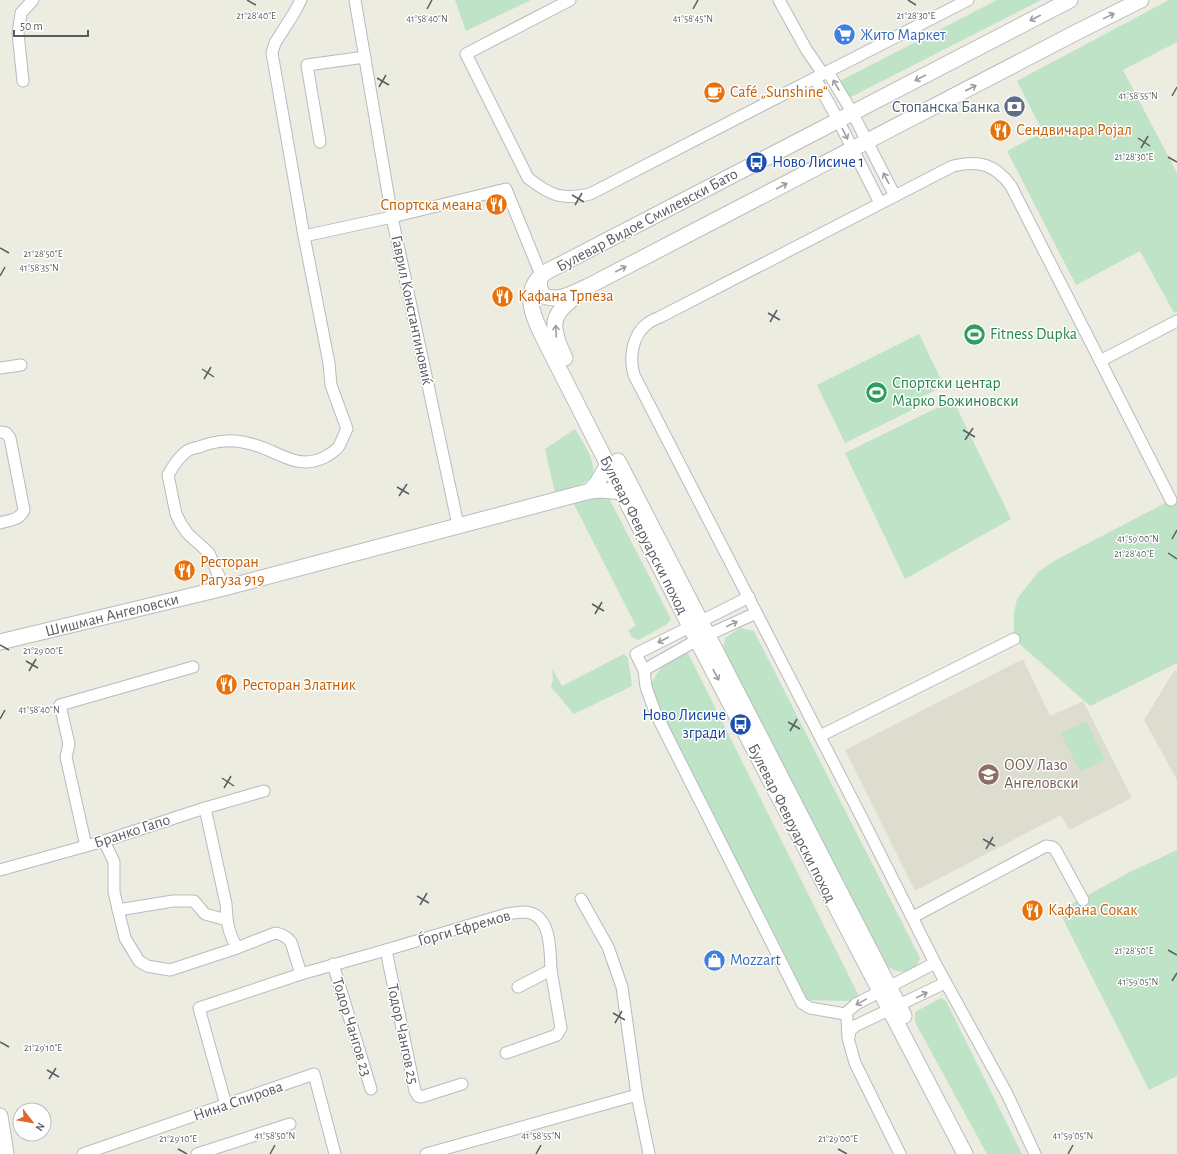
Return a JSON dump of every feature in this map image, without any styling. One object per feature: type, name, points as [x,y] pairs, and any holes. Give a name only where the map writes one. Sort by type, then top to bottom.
[{"type":"street","points":[[23,81],[18,33],[21,13],[33,0]]},
{"type":"street","points":[[301,0],[294,14],[274,44],[272,53],[304,236],[329,363],[331,385],[347,429],[339,446],[332,453],[317,461],[297,462],[282,457],[260,446],[244,442],[223,440],[188,450],[177,460],[168,475],[176,514],[181,524],[188,534],[201,544],[209,553],[224,588],[590,491],[602,490],[622,492]]},
{"type":"street","name":"Гаврил Константиновиќ","points":[[355,0],[392,217],[458,525]]},
{"type":"street","points":[[570,0],[466,54],[528,178],[544,190],[566,197],[590,194],[968,0]]},
{"type":"street","points":[[779,0],[806,49],[822,74],[852,112],[895,196]]},
{"type":"street","name":"Булевар Видое Смилевски Бато","points":[[541,276],[852,112],[1070,0]]},
{"type":"street","name":"Булевар Видое Смилевски Бато","points":[[587,287],[1141,0]]},
{"type":"street","points":[[320,142],[307,65],[365,56]]},
{"type":"street","points":[[822,74],[838,120],[880,203]]},
{"type":"street","points":[[1036,1154],[1007,1094],[935,963],[913,917],[634,375],[631,359],[634,344],[637,337],[648,324],[880,203],[953,166],[966,163],[987,165],[996,170],[1011,186],[1171,500]]},
{"type":"street","points":[[304,236],[392,217],[506,189],[541,276],[540,285],[542,295],[550,298],[557,298],[587,287]]},
{"type":"street","name":"Булевар Февруарски поход","points":[[541,276],[533,285],[531,295],[531,308],[536,321],[622,492],[703,638],[884,990],[975,1154]]},
{"type":"street","name":"Булевар Февруарски поход","points":[[587,287],[558,312],[555,320],[554,333],[557,342],[695,624]]},
{"type":"street","points":[[1100,361],[1177,321]]},
{"type":"street","points":[[0,368],[21,365]]},
{"type":"street","points":[[0,432],[6,433],[10,438],[24,510],[22,515],[18,518],[0,523]]},
{"type":"street","points":[[590,491],[597,483],[608,464]]},
{"type":"street","name":"Шишман Ангеловски","points":[[0,642],[224,588]]},
{"type":"street","points":[[749,597],[636,654],[644,670],[646,688],[655,712],[802,1003],[810,1008],[845,1014]]},
{"type":"street","points":[[644,670],[703,638],[756,613]]},
{"type":"street","points":[[820,736],[1014,639]]},
{"type":"street","points":[[86,846],[66,757],[69,744],[60,705],[193,666]]},
{"type":"street","name":"Бранко Гапо","points":[[0,870],[104,841],[205,808],[264,791]]},
{"type":"street","points":[[205,808],[226,904],[226,920],[229,934],[237,948]]},
{"type":"street","points":[[104,841],[114,862],[114,892],[125,938],[128,945],[140,961],[147,966],[170,970],[237,948],[275,933],[282,934],[291,942],[301,974]]},
{"type":"street","points":[[913,917],[1046,846],[1055,849],[1083,900]]},
{"type":"street","points":[[581,899],[608,947],[622,987],[636,1095],[649,1154]]},
{"type":"street","points":[[118,910],[173,901],[194,901],[205,914],[226,920]]},
{"type":"street","name":"Ѓорги Ефремов","points":[[226,1105],[199,1008],[333,964],[386,950],[506,914],[525,912],[542,921],[549,939],[561,1028],[557,1035],[506,1053]]},
{"type":"street","name":"Тодор Чангов 25","points":[[386,950],[415,1092],[421,1097],[462,1084]]},
{"type":"street","points":[[845,1014],[856,1004],[935,963]]},
{"type":"street","name":"Тодор Чангов 23","points":[[333,964],[371,1089]]},
{"type":"street","points":[[518,987],[552,970]]},
{"type":"street","points":[[848,1038],[850,1031],[855,1026],[946,983]]},
{"type":"street","name":"Булевар Февруарски поход","points":[[893,1007],[965,1154]]},
{"type":"street","points":[[845,1014],[847,1018],[848,1038],[855,1064],[900,1154]]},
{"type":"street","name":"Нина Спирова","points":[[83,1154],[314,1074],[335,1154]]},
{"type":"street","points":[[426,1154],[636,1095]]},
{"type":"street","points":[[0,1116],[6,1154]]},
{"type":"street","points":[[197,1154],[290,1124]]},
{"type":"shaded area","name":"ООУ Лазо Ангеловски","points":[[1023,659],[1050,716],[1083,701],[1132,798],[1069,830],[1061,815],[915,891],[845,750]]},
{"type":"shaded area","points":[[1177,670],[1177,780],[1144,720],[1174,671]]},
{"type":"green space","points":[[455,0],[531,0],[466,31]]},
{"type":"green space","points":[[997,0],[1041,0],[849,98],[840,81]]},
{"type":"green space","points":[[1169,0],[1177,0],[1177,42],[1123,70],[1177,173],[1177,311],[1174,313],[1140,251],[1076,285],[1007,151],[1043,132],[1017,81]]},
{"type":"green space","name":"Спортски центар Марко Божиновски","points":[[919,334],[944,386],[919,398],[922,405],[845,443],[817,385]]},
{"type":"green space","points":[[953,400],[1011,519],[905,579],[845,453]]},
{"type":"green space","points":[[575,429],[586,447],[592,461],[593,473],[587,481],[555,493],[545,449]]},
{"type":"green space","points":[[600,496],[609,498],[671,619],[666,625],[638,640],[632,637],[628,630],[636,626],[573,503]]},
{"type":"green space","points":[[1177,499],[1177,663],[1090,706],[1014,639],[1014,613],[1017,599],[1038,572],[1054,561],[1171,500]]},
{"type":"green space","points":[[740,628],[754,631],[920,958],[915,969],[901,972],[883,963],[723,650],[725,638]]},
{"type":"green space","points":[[681,652],[688,653],[859,996],[853,1001],[801,1000],[651,693],[652,682],[665,661]]},
{"type":"green space","points":[[624,654],[628,658],[632,686],[574,714],[551,687],[553,679],[552,668],[562,686]]},
{"type":"green space","points":[[1086,721],[1105,760],[1080,772],[1061,733]]},
{"type":"green space","points":[[1177,850],[1177,1076],[1149,1090],[1059,911],[1130,872]]},
{"type":"green space","points":[[941,998],[946,1001],[1022,1154],[987,1154],[915,1022],[915,1012]]},
{"type":"place","name":"Жито Маркет","points":[[844,35]]},
{"type":"place","name":"Café „Sunshine“","points":[[714,92]]},
{"type":"place","name":"Стопанска Банка","points":[[1015,107]]},
{"type":"place","name":"Сендвичара Ројал","points":[[1000,130]]},
{"type":"place","name":"Ново Лисиче 1","points":[[756,162]]},
{"type":"place","name":"Спортска меана","points":[[497,205]]},
{"type":"place","name":"Кафана Трпеза","points":[[503,296]]},
{"type":"place","name":"Fitness Dupka","points":[[974,334]]},
{"type":"place","name":"Спортски центар Марко Божиновски","points":[[876,392]]},
{"type":"place","name":"Ресторан Рагуза 919","points":[[185,571]]},
{"type":"place","name":"Ресторан Златник","points":[[226,685]]},
{"type":"place","name":"Ново Лисиче згради","points":[[741,724]]},
{"type":"place","name":"ООУ Лазо Ангеловски","points":[[988,774]]},
{"type":"place","name":"Кафана Сокак","points":[[1033,910]]},
{"type":"place","name":"Mozzart","points":[[715,960]]}]
